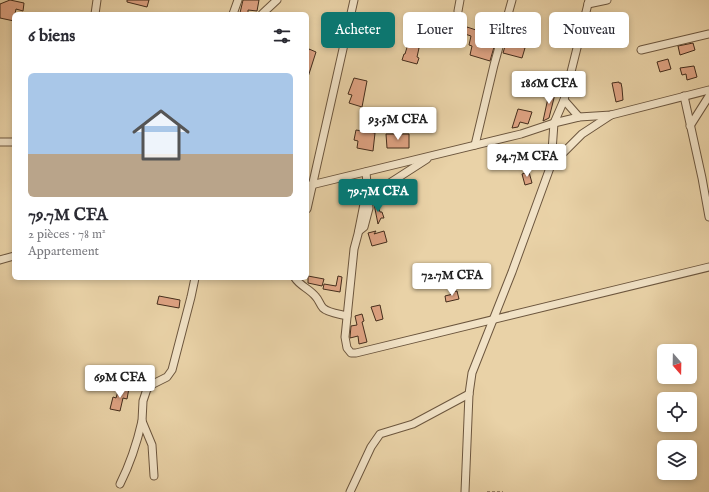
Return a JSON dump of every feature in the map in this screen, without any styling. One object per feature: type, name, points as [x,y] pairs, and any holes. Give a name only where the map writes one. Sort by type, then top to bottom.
[{"type":"street","points":[[95,0],[95,12]]},
{"type":"street","points":[[234,12],[238,0]]},
{"type":"street","points":[[264,12],[277,0]]},
{"type":"street","points":[[354,0],[310,186],[521,134],[554,123],[579,117],[611,115],[709,90]]},
{"type":"street","points":[[458,11],[460,0]]},
{"type":"street","points":[[475,145],[496,57],[512,0]]},
{"type":"street","points":[[465,492],[469,394],[472,373],[495,318],[551,165],[554,123],[564,100],[588,2],[607,0]]},
{"type":"street","points":[[641,50],[709,34]]},
{"type":"street","points":[[684,96],[709,217]]},
{"type":"street","points":[[690,126],[709,96]]},
{"type":"street","points":[[564,100],[579,117]]},
{"type":"street","points":[[551,165],[582,134],[611,115]]},
{"type":"street","points":[[0,142],[12,142]]},
{"type":"street","points":[[359,231],[364,227],[369,208],[368,197],[430,156]]},
{"type":"street","points":[[366,172],[367,184],[359,231],[354,248],[345,337],[347,348],[351,353],[709,267]]},
{"type":"street","points":[[0,260],[12,257]]},
{"type":"street","points":[[120,484],[127,470],[139,436],[142,421],[143,401],[147,389],[153,384],[167,377],[172,370],[195,280]]},
{"type":"street","points":[[296,280],[301,286],[318,298],[322,307],[347,316]]},
{"type":"street","points":[[350,492],[371,447],[380,434],[413,424],[469,394]]},
{"type":"street","points":[[142,421],[152,445],[154,476]]},
{"type":"path","points":[[487,492],[503,492]]},
{"type":"building","points":[[10,0],[24,3],[23,11],[16,9],[15,12],[12,12],[12,21],[0,18],[0,4]]},
{"type":"building","points":[[127,0],[149,0],[147,7],[127,2]]},
{"type":"building","points":[[243,0],[259,0],[257,11],[248,10],[248,12],[240,12]]},
{"type":"building","points":[[467,27],[475,30],[475,48],[494,48],[490,61],[470,55],[472,46],[469,45],[471,36],[467,35]]},
{"type":"building","points":[[693,43],[695,50],[680,55],[678,46]]},
{"type":"building","points":[[407,48],[419,48],[417,57],[419,58],[417,64],[402,60]]},
{"type":"building","points":[[504,48],[525,48],[522,58],[503,53]]},
{"type":"building","points":[[309,49],[316,52],[309,74]]},
{"type":"building","points":[[668,59],[671,69],[660,72],[657,62]]},
{"type":"building","points":[[694,66],[697,77],[687,80],[686,74],[682,75],[680,68]]},
{"type":"building","points":[[580,75],[583,90],[571,94],[575,76]]},
{"type":"building","points":[[354,78],[367,81],[362,107],[349,103],[352,95],[348,94]]},
{"type":"building","points":[[612,83],[621,83],[623,100],[616,102]]},
{"type":"building","points":[[544,92],[554,95],[554,98],[549,118],[543,121],[548,98],[545,97]]},
{"type":"building","points":[[518,109],[532,112],[528,124],[520,122],[518,127],[512,128]]},
{"type":"building","points":[[356,130],[375,133],[373,151],[357,148],[358,141],[354,140]]},
{"type":"building","points":[[386,134],[409,134],[409,148],[387,148]]},
{"type":"building","points":[[529,172],[532,183],[525,185],[522,174]]},
{"type":"building","points":[[377,203],[384,218],[381,218],[378,224],[374,204]]},
{"type":"building","points":[[376,231],[374,234],[384,231],[387,242],[372,246],[368,233]]},
{"type":"building","points":[[309,276],[324,279],[322,286],[308,283]]},
{"type":"building","points":[[338,276],[342,277],[340,292],[323,289],[324,284],[336,286]]},
{"type":"building","points":[[457,291],[459,299],[446,302],[445,296],[453,294],[452,292]]},
{"type":"building","points":[[159,296],[180,300],[179,308],[157,304]]},
{"type":"building","points":[[380,305],[383,319],[376,321],[371,307]]},
{"type":"building","points":[[362,314],[364,321],[362,322],[367,342],[359,344],[358,336],[350,338],[351,326],[357,325],[355,316]]},
{"type":"building","points":[[119,388],[129,388],[127,399],[123,398],[120,411],[110,409],[113,397],[116,398]]}]
